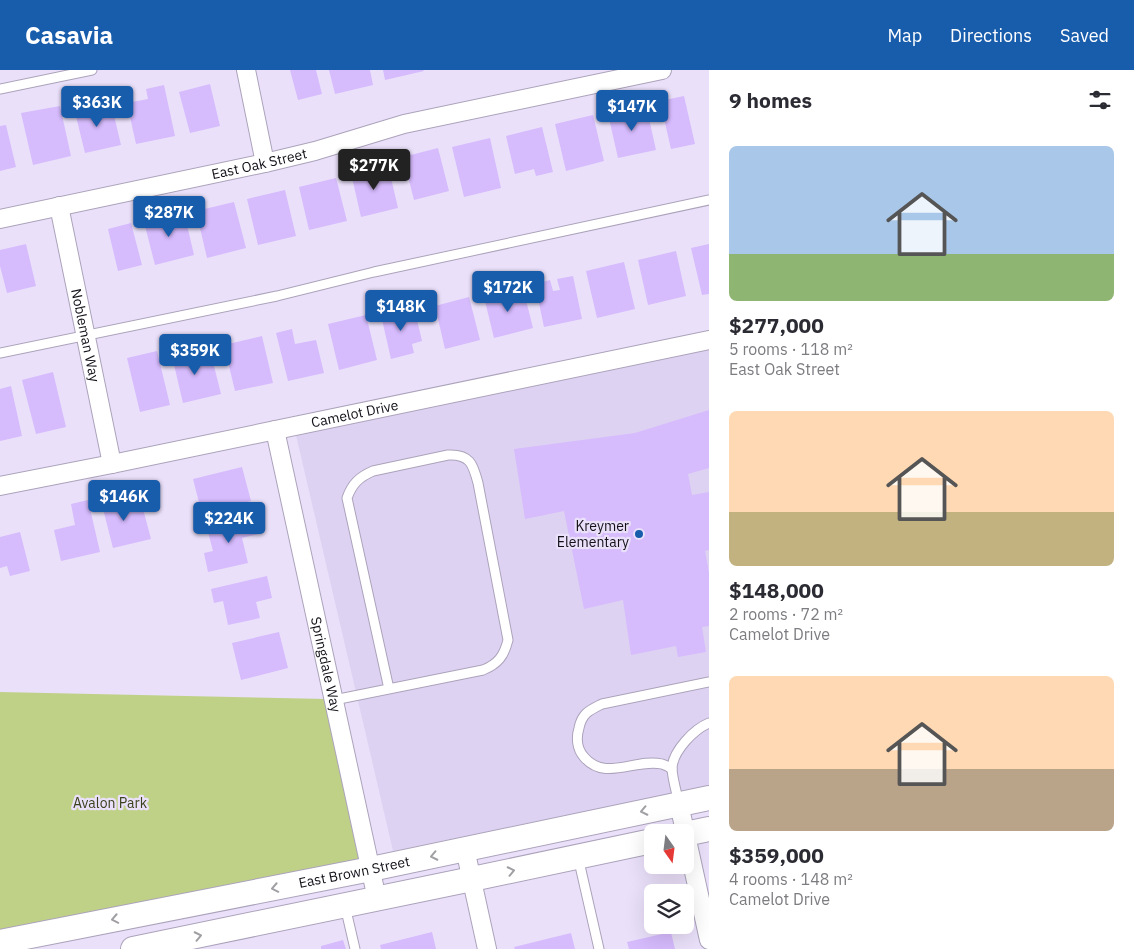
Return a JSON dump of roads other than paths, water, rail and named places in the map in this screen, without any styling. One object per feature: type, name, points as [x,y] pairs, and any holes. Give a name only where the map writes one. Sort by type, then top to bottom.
[{"type":"main road","name":"East Brown Street","points":[[0,942],[371,869],[709,798]]},
{"type":"main road","points":[[694,832],[709,829]]},
{"type":"main road","points":[[133,949],[644,843]]},
{"type":"street","points":[[246,70],[265,163]]},
{"type":"street","name":"East Oak Street","points":[[0,219],[265,163],[315,151],[404,124],[662,70]]},
{"type":"street","name":"Nobleman Way","points":[[59,206],[112,464]]},
{"type":"street","name":"Camelot Drive","points":[[0,486],[709,340]]},
{"type":"street","name":"Springdale Way","points":[[275,430],[377,899]]},
{"type":"street","points":[[679,804],[683,824]]},
{"type":"street","points":[[465,849],[487,949]]},
{"type":"street","points":[[694,874],[709,940]]},
{"type":"lane","points":[[0,89],[92,70]]},
{"type":"lane","points":[[0,353],[277,296],[393,268],[709,200]]},
{"type":"lane","points":[[334,700],[389,689],[483,670],[498,661],[506,648],[508,640],[478,483],[468,458],[448,455],[373,471],[362,476],[355,483],[347,498],[389,689]]},
{"type":"lane","points":[[672,769],[663,764],[651,763],[610,769],[598,768],[587,761],[580,753],[577,743],[580,721],[588,711],[602,704],[709,682]]},
{"type":"lane","points":[[679,804],[672,769],[674,761],[686,741],[702,726],[709,723]]},
{"type":"lane","points":[[578,857],[599,949]]},
{"type":"lane","points":[[345,906],[355,949]]},
{"type":"place","name":"Kreymer Elementary","points":[[639,534]]},
{"type":"park label","name":"Avalon Park","points":[[110,803]]}]
